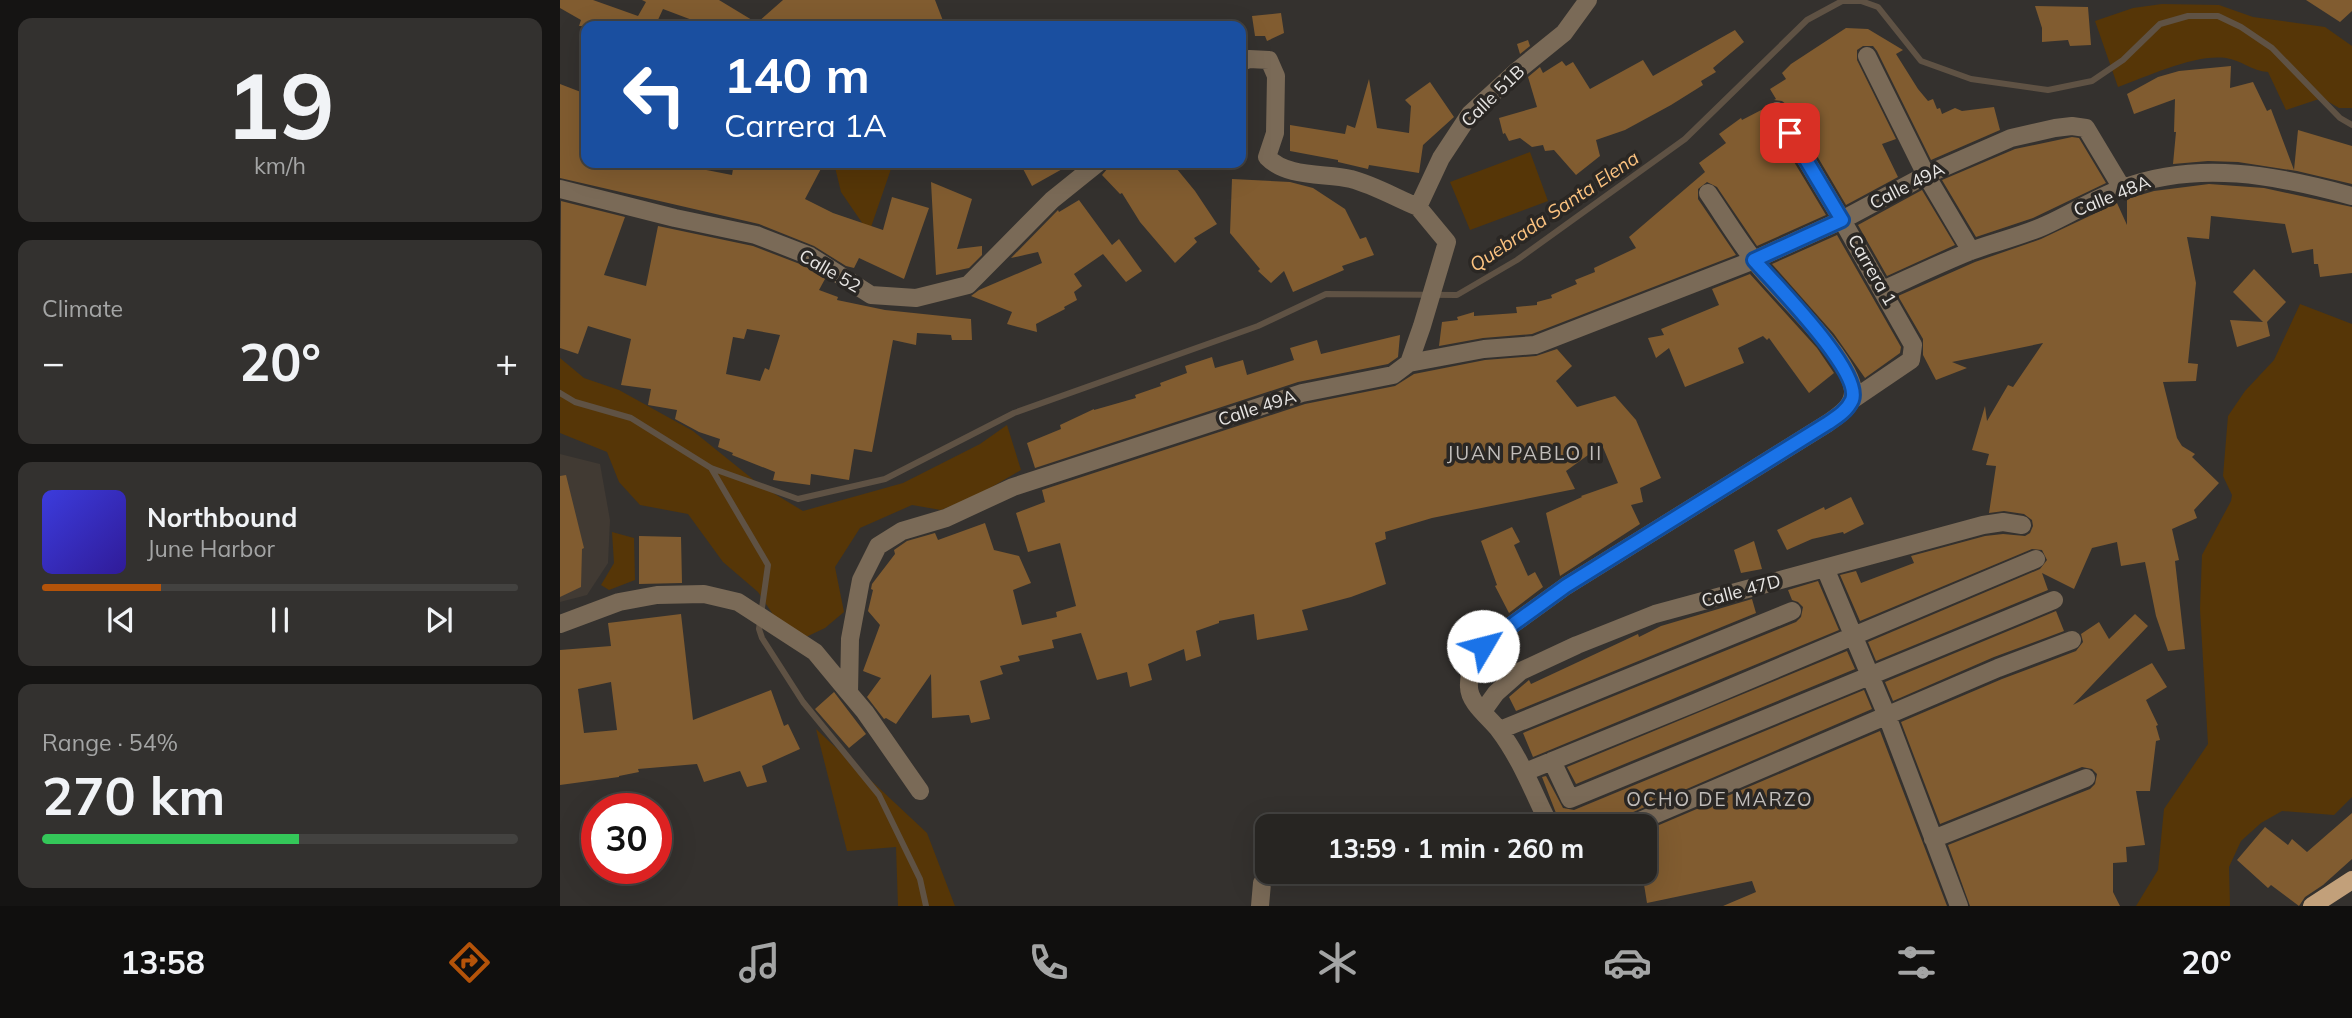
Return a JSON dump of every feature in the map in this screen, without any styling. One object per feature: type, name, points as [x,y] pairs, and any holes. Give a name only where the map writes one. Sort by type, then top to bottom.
[{"type":"main road","points":[[2312,906],[2352,880]]},
{"type":"street","name":"Calle 51B","points":[[1418,207],[1441,158],[1471,114],[1517,71],[1564,33],[1588,0]]},
{"type":"street","points":[[1867,57],[1926,175],[1971,251]]},
{"type":"street","points":[[1246,60],[1269,60],[1276,76],[1275,133],[1267,157],[1274,164],[1290,170],[1353,180],[1418,207],[1447,242],[1409,363]]},
{"type":"street","name":"Carrera 1","points":[[1777,111],[1913,345],[1911,360],[1852,395]]},
{"type":"street","name":"Calle 49A","points":[[849,693],[850,639],[861,580],[878,546],[902,531],[946,518],[1013,486],[1302,393],[1393,375],[1409,363],[1484,349],[1535,345],[1754,260],[1842,220],[1926,175],[2011,138],[2055,128],[2086,128],[2122,188]]},
{"type":"street","name":"Calle 52","points":[[560,189],[756,235],[810,256],[871,295],[916,298],[968,285],[1052,200],[1092,168]]},
{"type":"street","name":"Calle 48A","points":[[1883,290],[1971,251],[2044,226],[2122,188],[2157,177],[2185,173],[2246,173],[2308,184],[2352,196]]},
{"type":"street","points":[[1544,814],[1525,772],[1500,730],[1474,700],[1468,688],[1474,660],[1483,646],[1566,586],[1828,423],[1844,412],[1852,395],[1843,365],[1754,260],[1708,192]]},
{"type":"street","name":"Calle 47D","points":[[1483,711],[1496,693],[1521,671],[1655,614],[1983,525],[2003,522],[2022,525]]},
{"type":"street","points":[[1525,772],[2036,559]]},
{"type":"street","points":[[1825,568],[1887,716],[1959,906]]},
{"type":"street","points":[[560,624],[619,602],[657,595],[704,594],[738,602],[816,652],[865,712],[920,791]]},
{"type":"street","points":[[1552,761],[1570,799],[2054,600]]},
{"type":"street","points":[[1500,730],[1792,611]]},
{"type":"street","points":[[1656,814],[1998,668],[2072,640]]},
{"type":"street","points":[[1933,839],[2086,778]]},
{"type":"street","points":[[1260,906],[1262,884]]},
{"type":"shaded area","points":[[2162,4],[2219,5],[2253,17],[2325,27],[2352,46],[2352,108],[2339,108],[2322,98],[2286,110],[2268,72],[2226,58],[2200,59],[2118,87],[2095,21],[2133,8]]},
{"type":"shaded area","points":[[1530,152],[1548,201],[1470,230],[1450,182]]},
{"type":"shaded area","points":[[835,168],[891,168],[869,233],[841,192]]},
{"type":"shaded area","points":[[2300,304],[2352,324],[2352,797],[2334,815],[2282,811],[2261,823],[2241,841],[2229,867],[2230,906],[2136,906],[2158,870],[2164,809],[2208,744],[2200,609],[2202,555],[2231,501],[2232,495],[2223,476],[2228,416],[2245,391],[2274,360]]},
{"type":"shaded area","points":[[560,358],[584,378],[619,390],[693,431],[760,485],[803,511],[903,483],[980,444],[1007,425],[1021,470],[978,495],[941,510],[912,505],[860,528],[835,567],[844,612],[825,628],[806,637],[774,616],[758,592],[723,562],[688,514],[640,505],[619,482],[607,452],[560,433]]},
{"type":"shaded area","points":[[560,454],[600,464],[610,520],[608,563],[587,595],[560,602]]},
{"type":"shaded area","points":[[612,532],[634,538],[635,580],[609,590],[601,585],[614,563]]},
{"type":"shaded area","points":[[816,729],[927,833],[955,906],[898,906],[896,847],[847,851]]},
{"type":"building","points":[[560,0],[593,0],[638,16],[646,2],[642,0],[719,0],[754,21],[695,21],[663,9],[657,21],[581,21],[579,26],[581,20],[560,8]]},
{"type":"building","points":[[783,0],[935,0],[943,21],[759,21]]},
{"type":"building","points":[[2306,0],[2352,0],[2352,11],[2340,22]]},
{"type":"building","points":[[2035,6],[2088,7],[2091,45],[2070,46],[2068,40],[2042,42],[2042,28]]},
{"type":"building","points":[[1281,13],[1284,33],[1267,41],[1265,36],[1255,36],[1252,16]]},
{"type":"building","points":[[1846,28],[1868,29],[1903,50],[1896,54],[1918,89],[1928,101],[1933,99],[1942,114],[1955,108],[1962,111],[1994,107],[2000,130],[1931,160],[1877,51],[1873,46],[1863,46],[1857,50],[1857,60],[1896,139],[1882,144],[1898,177],[1846,205],[1787,105],[1774,100],[1776,99],[1770,89],[1786,79],[1782,73],[1791,64]]},
{"type":"building","points":[[1735,30],[1744,42],[1713,68],[1716,72],[1701,81],[1703,85],[1625,130],[1596,140],[1600,156],[1576,175],[1554,150],[1545,151],[1543,145],[1532,147],[1520,138],[1509,141],[1505,133],[1503,134],[1499,118],[1537,107],[1528,77],[1540,67],[1543,73],[1562,61],[1566,66],[1573,62],[1590,89],[1643,60],[1653,76]]},
{"type":"building","points":[[1528,40],[1530,46],[1520,54],[1517,44]]},
{"type":"building","points":[[2231,66],[2230,88],[2253,82],[2267,111],[2271,109],[2294,170],[2298,130],[2352,146],[2352,184],[2297,171],[2238,162],[2173,164],[2175,99],[2134,114],[2127,94],[2158,77],[2179,71]]},
{"type":"building","points":[[1369,79],[1377,128],[1409,133],[1411,106],[1405,100],[1430,82],[1454,117],[1423,145],[1419,173],[1369,165],[1368,169],[1290,151],[1290,125],[1345,134],[1347,125],[1355,128]]},
{"type":"building","points":[[560,84],[581,92],[581,168],[696,168],[732,175],[733,168],[821,168],[805,199],[833,213],[883,230],[892,197],[929,208],[904,279],[859,258],[854,268],[846,266],[814,246],[759,224],[560,178]]},
{"type":"building","points":[[1767,107],[1767,117],[1826,215],[1757,246],[1717,187],[1707,182],[1698,189],[1698,199],[1736,255],[1532,334],[1483,338],[1439,346],[1442,322],[1458,320],[1457,317],[1474,312],[1474,316],[1517,313],[1516,307],[1537,305],[1537,302],[1552,298],[1551,295],[1577,284],[1575,280],[1595,272],[1594,268],[1636,248],[1629,237],[1705,172],[1699,163],[1726,143],[1719,134],[1741,118],[1742,120]]},
{"type":"building","points":[[2072,137],[2079,138],[2106,183],[2033,218],[1976,237],[1942,180],[2015,149]]},
{"type":"building","points":[[1023,168],[1064,168],[1032,186]]},
{"type":"building","points":[[1108,168],[1176,168],[1217,224],[1194,238],[1197,242],[1175,263],[1140,222],[1122,193],[1102,175]]},
{"type":"building","points":[[1232,179],[1290,182],[1313,188],[1345,209],[1360,239],[1366,237],[1374,255],[1342,266],[1344,270],[1293,292],[1284,271],[1271,283],[1258,271],[1260,269],[1230,233]]},
{"type":"building","points":[[931,182],[972,199],[957,249],[982,246],[982,255],[969,268],[936,275]]},
{"type":"building","points":[[2209,184],[2264,188],[2352,207],[2352,273],[2320,277],[2318,264],[2314,264],[2313,249],[2292,253],[2285,224],[2211,216],[2209,239],[2187,237],[2196,283],[2188,363],[2198,364],[2196,381],[2163,382],[2177,438],[2182,446],[2195,454],[2192,457],[2219,483],[2194,510],[2197,518],[2172,529],[2179,560],[2175,561],[2185,649],[2168,651],[2156,616],[2145,562],[2121,566],[2117,542],[2092,548],[2074,589],[2042,573],[2048,590],[1876,661],[1868,642],[2040,569],[2047,560],[2042,550],[2032,549],[1860,621],[1840,575],[1856,571],[1861,583],[1914,563],[1911,556],[1985,536],[2025,536],[2033,526],[2032,520],[2024,514],[2004,511],[1989,513],[1996,466],[1986,465],[1989,454],[1972,450],[1985,406],[1987,421],[2008,385],[2013,387],[2043,343],[1952,362],[1967,368],[1936,380],[1923,355],[1923,339],[1898,296],[1975,262],[2041,239],[2117,203],[2127,225],[2127,199],[2154,191]]},
{"type":"building","points":[[1922,190],[1955,245],[1887,276],[1858,225]]},
{"type":"building","points":[[1079,200],[1112,245],[1119,239],[1142,271],[1126,282],[1103,254],[1074,274],[1082,286],[1074,292],[1077,300],[1036,324],[1037,332],[1007,324],[1012,312],[971,296],[1042,263],[1038,252],[1011,258],[1058,210],[1059,212]]},
{"type":"building","points":[[561,201],[625,217],[604,275],[646,286],[658,226],[753,246],[805,266],[825,279],[819,290],[838,297],[837,300],[885,310],[971,319],[972,340],[952,340],[951,335],[917,333],[916,345],[893,340],[872,452],[854,449],[849,480],[811,474],[810,485],[773,480],[775,472],[732,455],[733,453],[718,447],[720,439],[699,432],[675,419],[677,410],[648,405],[651,389],[621,385],[631,339],[588,326],[578,354],[560,348]],"holes":[[[747,329],[780,335],[769,370],[765,368],[760,381],[726,374],[733,337],[744,339]]]},
{"type":"building","points":[[1837,235],[1901,347],[1900,353],[1865,378],[1834,334],[1772,264]]},
{"type":"building","points":[[2254,269],[2286,302],[2267,322],[2270,336],[2237,347],[2230,320],[2263,322],[2233,292]]},
{"type":"building","points":[[1750,274],[1817,348],[1834,373],[1809,393],[1769,338],[1767,340],[1763,336],[1738,348],[1744,363],[1685,387],[1669,348],[1656,358],[1648,338],[1664,335],[1661,329],[1719,305],[1712,289]]},
{"type":"building","points":[[1400,335],[1398,357],[1388,364],[1298,382],[1035,468],[1027,443],[1061,429],[1060,425],[1094,409],[1136,398],[1135,395],[1161,386],[1160,383],[1187,373],[1185,366],[1212,357],[1215,368],[1243,360],[1247,375],[1294,360],[1290,348],[1317,340],[1321,354]]},
{"type":"building","points":[[1557,349],[1572,366],[1556,381],[1577,407],[1615,396],[1636,420],[1661,478],[1640,488],[1643,502],[1631,505],[1640,524],[1560,576],[1546,513],[1581,496],[1618,483],[1602,445],[1566,471],[1575,489],[1432,518],[1385,532],[1386,539],[1375,543],[1386,584],[1302,610],[1308,630],[1257,640],[1254,614],[1219,621],[1196,631],[1201,656],[1186,661],[1184,649],[1148,664],[1152,680],[1130,687],[1127,672],[1097,680],[1081,633],[1052,640],[1054,648],[1018,656],[1020,661],[1000,666],[1003,674],[980,681],[990,719],[971,723],[969,715],[932,718],[931,674],[896,724],[884,719],[867,697],[881,678],[863,671],[880,625],[868,611],[872,584],[895,554],[894,550],[907,541],[935,533],[938,540],[985,523],[994,550],[1019,556],[1031,583],[1013,590],[1022,625],[1057,617],[1056,612],[1076,606],[1060,543],[1028,552],[1016,513],[1045,502],[1042,490],[1305,404],[1395,386],[1414,374],[1485,360],[1536,356]]},
{"type":"building","points":[[566,475],[584,548],[581,587],[560,597],[560,476]]},
{"type":"building","points":[[1851,497],[1864,524],[1844,534],[1843,532],[1812,539],[1787,550],[1777,530]]},
{"type":"building","points":[[1512,527],[1520,542],[1514,545],[1528,576],[1535,572],[1543,587],[1509,613],[1495,586],[1497,585],[1481,541]]},
{"type":"building","points":[[639,536],[681,537],[682,583],[639,584]]},
{"type":"building","points":[[1754,541],[1762,569],[1741,573],[1734,550]]},
{"type":"building","points":[[1818,581],[1839,630],[1533,757],[1523,733],[1796,622],[1801,617],[1803,607],[1792,600],[1788,590]]},
{"type":"building","points":[[1752,599],[1756,613],[1516,711],[1509,697],[1529,680],[1531,684],[1638,634],[1639,637],[1661,626]]},
{"type":"building","points":[[2056,611],[2064,631],[1994,657],[1893,701],[1885,682]]},
{"type":"building","points":[[681,614],[693,720],[771,690],[784,726],[788,724],[800,749],[762,766],[767,782],[747,787],[740,771],[704,782],[697,764],[638,769],[639,772],[619,777],[560,785],[560,650],[611,646],[608,623]],"holes":[[[611,682],[617,730],[584,733],[578,689]]]},
{"type":"building","points":[[2135,614],[2148,626],[2073,705],[2152,663],[2167,687],[2146,700],[2158,725],[2156,726],[2160,740],[2156,741],[2150,791],[2136,791],[2145,845],[2126,847],[2127,862],[2113,863],[2113,892],[2120,906],[1970,906],[1948,845],[2090,789],[2095,784],[2097,774],[2092,769],[2082,767],[1940,824],[1901,722],[2076,651],[2083,642],[2081,634],[2099,622],[2109,639]]},
{"type":"building","points":[[1847,651],[1855,669],[1576,784],[1567,767]]},
{"type":"building","points":[[1864,690],[1872,709],[1629,814],[1556,814],[1542,777],[1546,776],[1563,808],[1574,810]]},
{"type":"building","points":[[834,692],[866,734],[849,748],[815,709]]},
{"type":"building","points":[[1880,731],[1947,906],[1723,906],[1756,892],[1752,881],[1647,903],[1644,884],[1657,884],[1657,826]]},
{"type":"building","points":[[2352,813],[2352,859],[2305,897],[2299,906],[2271,885],[2268,888],[2237,860],[2265,827],[2288,845],[2292,839],[2307,852]]},
{"type":"waterway","name":"Quebrada Santa Elena","points":[[560,393],[575,402],[631,418],[711,468],[798,499],[885,479],[1014,413],[1258,326],[1326,294],[1457,295],[1517,260],[1685,139],[1807,20],[1842,1],[1861,1],[1878,7],[1921,61],[1971,79],[2048,90],[2092,81],[2123,60],[2160,24],[2188,16],[2218,16],[2241,27],[2272,48],[2340,118],[2352,125]]},
{"type":"waterway","points":[[711,468],[768,565],[759,629],[762,638],[803,702],[879,795],[920,879],[926,906]]},
{"type":"district","name":"JUAN PABLO II","points":[[1525,453]]},
{"type":"district","name":"OCHO DE MARZO","points":[[1720,799]]},
{"type":"route","points":[[1483,646],[1566,586],[1828,423],[1844,412],[1852,400],[1853,390],[1843,365],[1754,260],[1842,220],[1790,133]]}]
